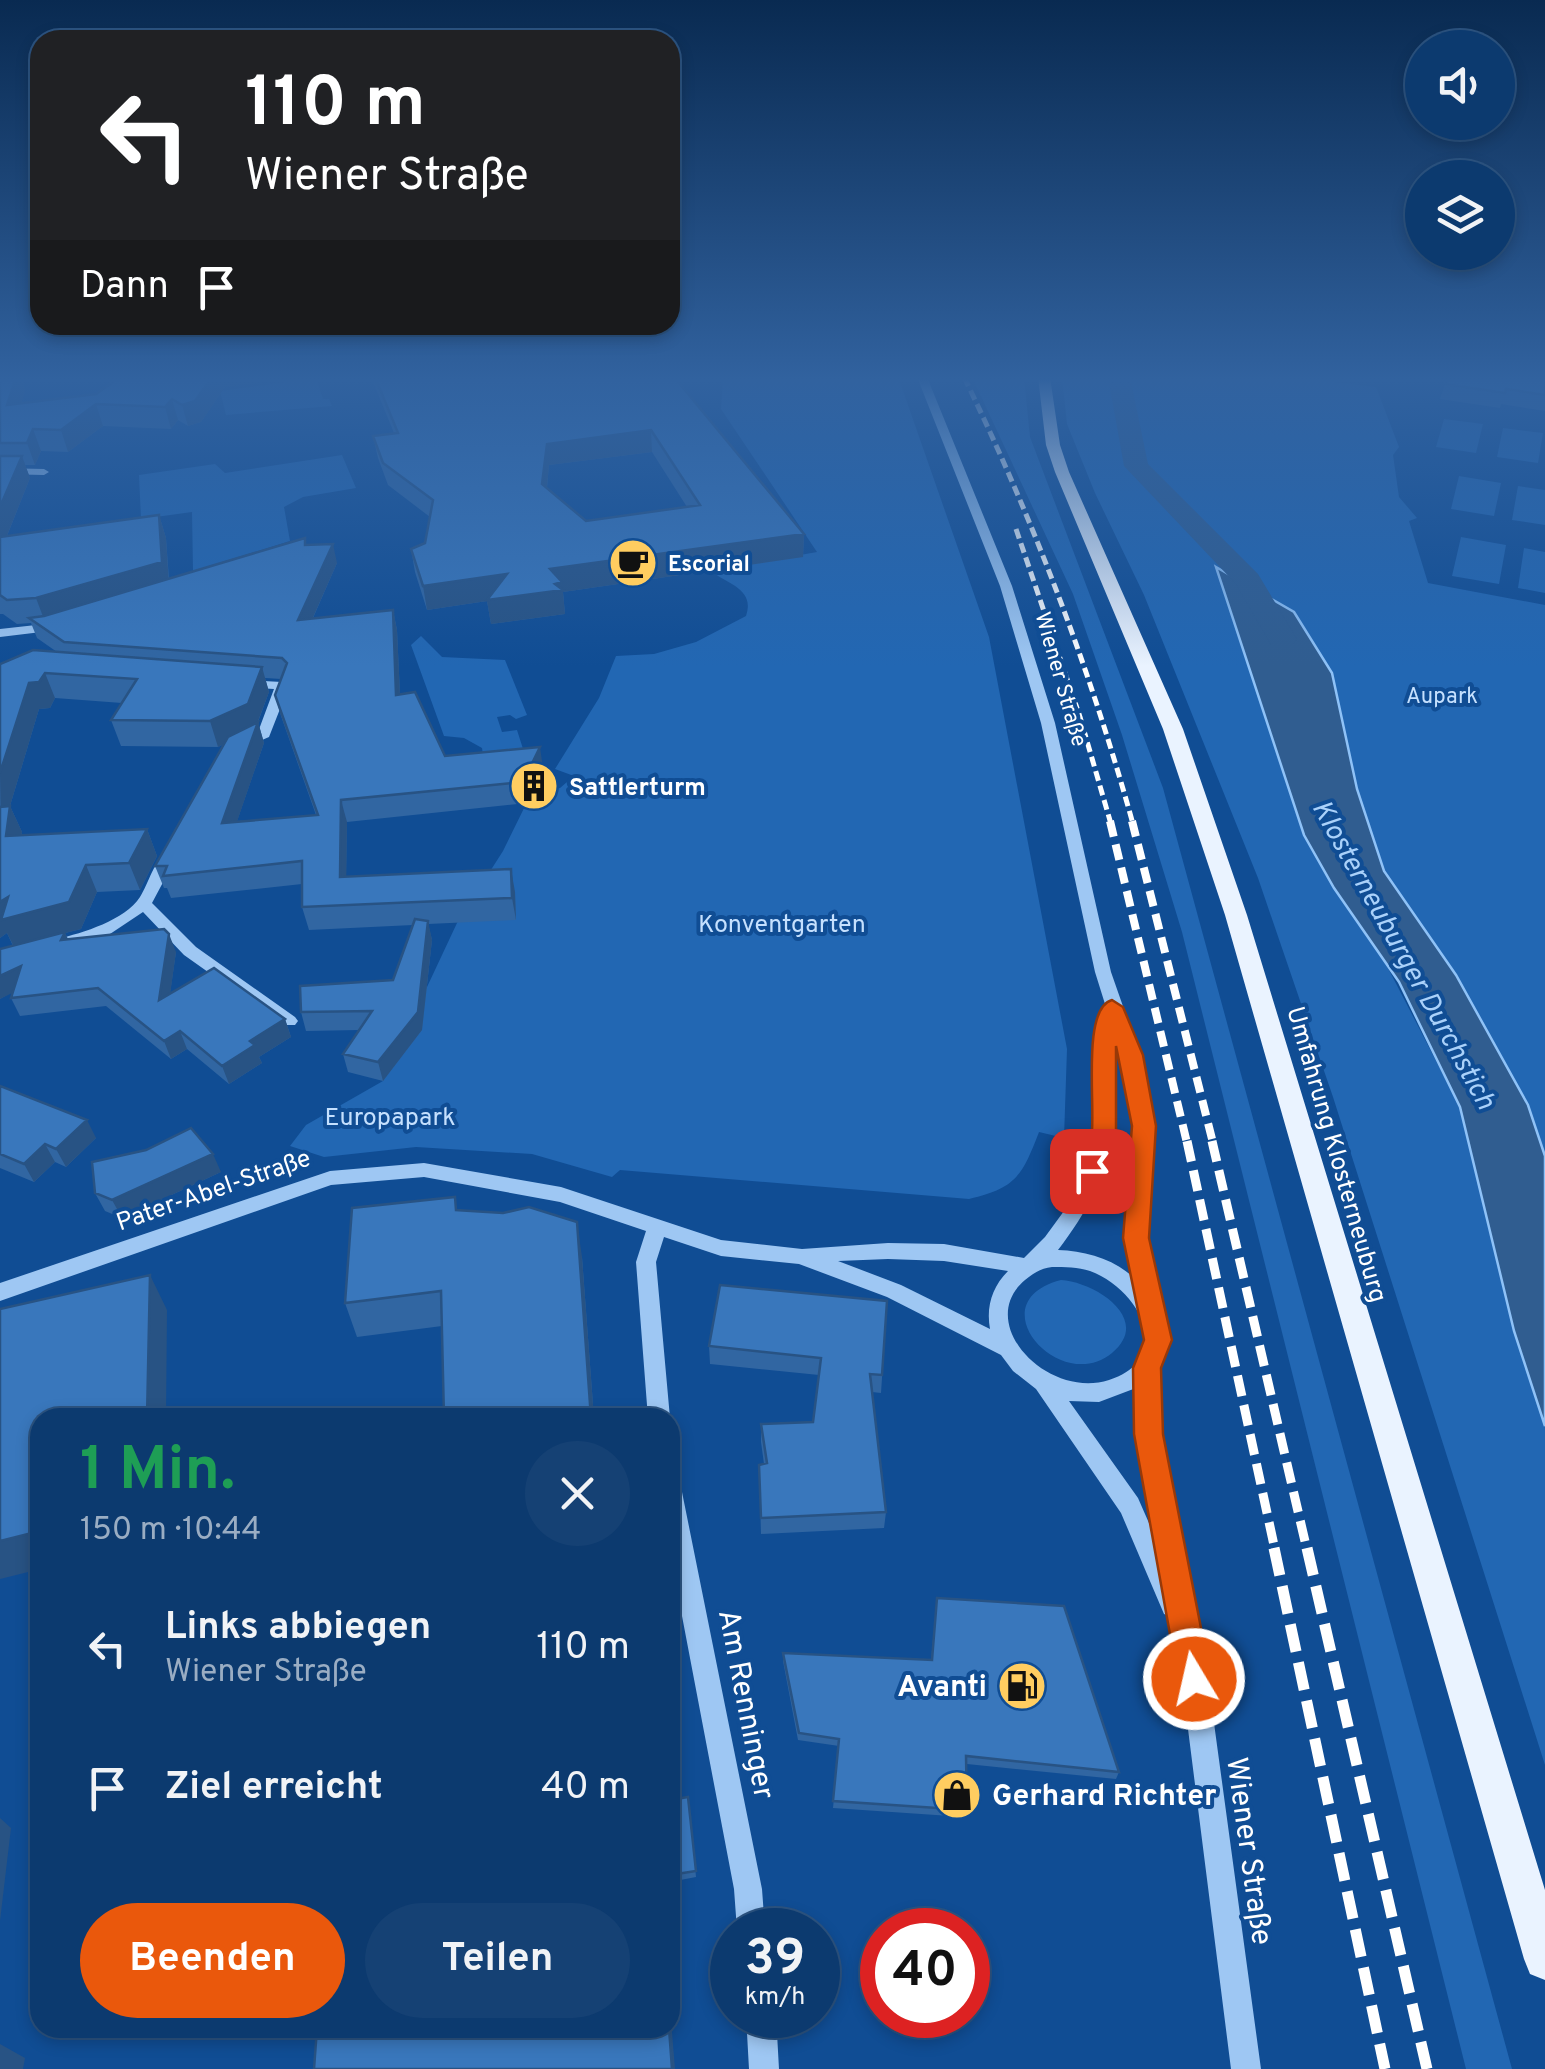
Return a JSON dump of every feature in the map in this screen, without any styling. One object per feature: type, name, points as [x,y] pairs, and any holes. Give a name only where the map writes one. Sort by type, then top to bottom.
[{"type":"main road","name":"Umfahrung Klosterneuburg","points":[[1063,474],[1173,729],[1236,914],[1545,1960]]},
{"type":"street","name":"Wiener Straße","points":[[961,474],[1006,586],[1048,722],[1112,1007],[1131,1055],[1144,1126],[1136,1238],[1158,1340],[1147,1368],[1152,1462],[1190,1642],[1246,2069]]},
{"type":"street","points":[[0,633],[47,630],[65,624]]},
{"type":"street","points":[[220,755],[264,734],[282,686],[226,682]]},
{"type":"street","points":[[44,947],[98,934],[144,904],[178,838]]},
{"type":"street","points":[[144,904],[190,951],[290,1022]]},
{"type":"street","name":"Wiener Straße","points":[[1112,1007],[1105,1031],[1104,1140],[1082,1201],[1030,1264],[1008,1283],[999,1305],[1002,1331],[1010,1349],[1030,1375],[1045,1384],[1130,1506],[1190,1642]]},
{"type":"street","name":"Pater-Abel-Straße","points":[[0,1292],[330,1178],[424,1170],[561,1195],[721,1248],[800,1256],[903,1252],[1030,1264]]},
{"type":"street","points":[[657,1228],[646,1262],[658,1408]]},
{"type":"street","name":"Pater-Abel-Straße","points":[[800,1256],[894,1291],[1010,1349]]},
{"type":"street","points":[[1030,1264],[1066,1258],[1098,1265],[1127,1281],[1148,1307]]},
{"type":"street","points":[[1045,1384],[1095,1393],[1120,1385],[1147,1368]]},
{"type":"street","name":"Am Renninger","points":[[680,1543],[749,1908]]},
{"type":"street","points":[[762,2038],[764,2069]]},
{"type":"green space","points":[[350,474],[356,488],[303,497],[284,507],[290,541],[193,571],[192,512],[141,519],[139,475]]},
{"type":"green space","name":"Konventgarten","points":[[764,474],[932,474],[989,637],[1067,1049],[1064,1138],[1039,1132],[1015,1178],[997,1190],[969,1199],[620,1170],[612,1177],[532,1154],[416,1147],[324,1157],[290,1146],[306,1125],[383,1081],[457,923],[503,851],[531,794],[560,788],[574,776],[555,769],[599,698],[616,656],[654,654],[696,642],[746,616],[744,594],[711,571],[817,552]]},
{"type":"green space","points":[[1017,474],[1044,474],[1163,788],[1512,2069],[1466,2069],[1182,932],[1122,735],[1073,594]]},
{"type":"green space","name":"Aupark","points":[[1087,474],[1396,474],[1399,497],[1417,518],[1409,521],[1428,583],[1545,605],[1545,1156],[1528,1105],[1456,975],[1384,871],[1294,612],[1216,569],[1375,943],[1460,1107],[1514,1331],[1545,1426],[1545,1765],[1333,1097],[1258,878],[1144,595]]},
{"type":"green space","points":[[1459,476],[1501,483],[1494,516],[1451,509]]},
{"type":"green space","points":[[1518,486],[1545,490],[1545,525],[1512,520]]},
{"type":"green space","points":[[1461,537],[1506,545],[1499,584],[1452,576]]},
{"type":"green space","points":[[1524,548],[1545,552],[1545,593],[1518,588]]},
{"type":"green space","points":[[421,636],[442,657],[505,660],[527,715],[516,719],[510,715],[497,717],[502,732],[517,730],[524,752],[483,755],[482,748],[464,738],[444,736],[411,645]]},
{"type":"green space","points":[[1061,1280],[1089,1287],[1115,1304],[1123,1315],[1123,1340],[1112,1353],[1091,1363],[1070,1363],[1051,1355],[1035,1341],[1026,1324],[1026,1307],[1037,1291]]},
{"type":"water","points":[[1216,567],[1294,612],[1332,673],[1357,789],[1384,871],[1456,975],[1528,1105],[1545,1156],[1545,1426],[1514,1331],[1460,1107],[1399,982],[1334,888],[1304,835]]},
{"type":"building","points":[[0,474],[14,474],[0,507]]},
{"type":"building","points":[[397,474],[543,474],[542,484],[586,521],[700,505],[679,474],[754,474],[804,534],[550,569],[562,582],[555,584],[563,590],[487,600],[507,574],[423,586],[411,549],[425,543],[433,500]]},
{"type":"building","points":[[159,515],[162,562],[36,598],[7,600],[0,595],[0,537]]},
{"type":"building","points":[[305,538],[305,545],[333,544],[298,620],[393,610],[396,695],[415,692],[445,756],[540,747],[523,782],[341,800],[340,877],[511,869],[512,898],[302,907],[302,861],[163,876],[167,866],[155,866],[228,737],[258,722],[222,823],[318,815],[275,695],[287,663],[282,658],[64,642],[29,618]]},
{"type":"building","points":[[33,650],[262,667],[248,704],[210,721],[111,720],[137,679],[45,673],[39,682],[29,683],[0,773],[0,664]]},
{"type":"building","points":[[10,806],[6,836],[147,829],[129,863],[86,865],[69,902],[1,920],[8,897],[0,902],[0,807]]},
{"type":"building","points":[[415,919],[428,921],[418,1012],[378,1062],[343,1054],[372,1011],[301,1012],[300,986],[393,980]]},
{"type":"building","points":[[164,929],[169,934],[159,1000],[214,968],[285,1019],[250,1041],[255,1045],[222,1066],[180,1031],[164,1041],[98,988],[11,998],[21,966],[0,976],[0,949],[65,932],[61,940]]},
{"type":"building","points":[[0,1086],[87,1120],[56,1149],[45,1144],[24,1164],[0,1154]]},
{"type":"building","points":[[191,1128],[213,1154],[112,1200],[95,1193],[92,1162],[146,1150]]},
{"type":"building","points":[[455,1197],[456,1210],[503,1213],[529,1207],[577,1222],[590,1408],[444,1408],[441,1291],[345,1303],[352,1208]]},
{"type":"building","points":[[150,1275],[147,1408],[30,1408],[30,1534],[0,1541],[0,1309]]},
{"type":"building","points":[[720,1285],[887,1301],[882,1375],[870,1374],[886,1512],[761,1518],[759,1465],[767,1463],[761,1424],[813,1422],[821,1358],[709,1346]]},
{"type":"building","points":[[937,1598],[1064,1606],[1119,1772],[966,1756],[967,1810],[833,1801],[839,1739],[799,1733],[783,1653],[932,1660]]},
{"type":"building","points":[[688,1797],[696,1871],[680,1873],[680,1798]]},
{"type":"building","points":[[316,2038],[670,2038],[672,2069],[314,2069]]},
{"type":"waterway","name":"Klosterneuburger Durchstich","points":[[1143,474],[1248,580],[1282,639]]},
{"type":"railway","points":[[1008,474],[1059,596],[1133,824]]},
{"type":"railway","points":[[1016,529],[1080,717],[1111,824]]},
{"type":"railway","points":[[1110,821],[1187,1143]]},
{"type":"railway","points":[[1132,821],[1213,1143]]},
{"type":"railway","points":[[1187,1141],[1275,1550]]},
{"type":"railway","points":[[1212,1141],[1307,1550]]},
{"type":"railway","points":[[1274,1548],[1385,2069]]},
{"type":"railway","points":[[1307,1548],[1427,2069]]},
{"type":"place","name":"Escorial","points":[[633,563]]},
{"type":"place","name":"Sattlerturm","points":[[534,786]]},
{"type":"place","name":"Avanti","points":[[1022,1686]]},
{"type":"place","name":"Gerhard Richter","points":[[957,1795]]},
{"type":"route","points":[[1092,1171],[1104,1140],[1105,1031],[1112,1007],[1131,1055],[1144,1126],[1136,1238],[1158,1340],[1147,1368],[1148,1434],[1194,1679]]},
{"type":"park label","name":"Europapark","points":[[390,1116]]}]
